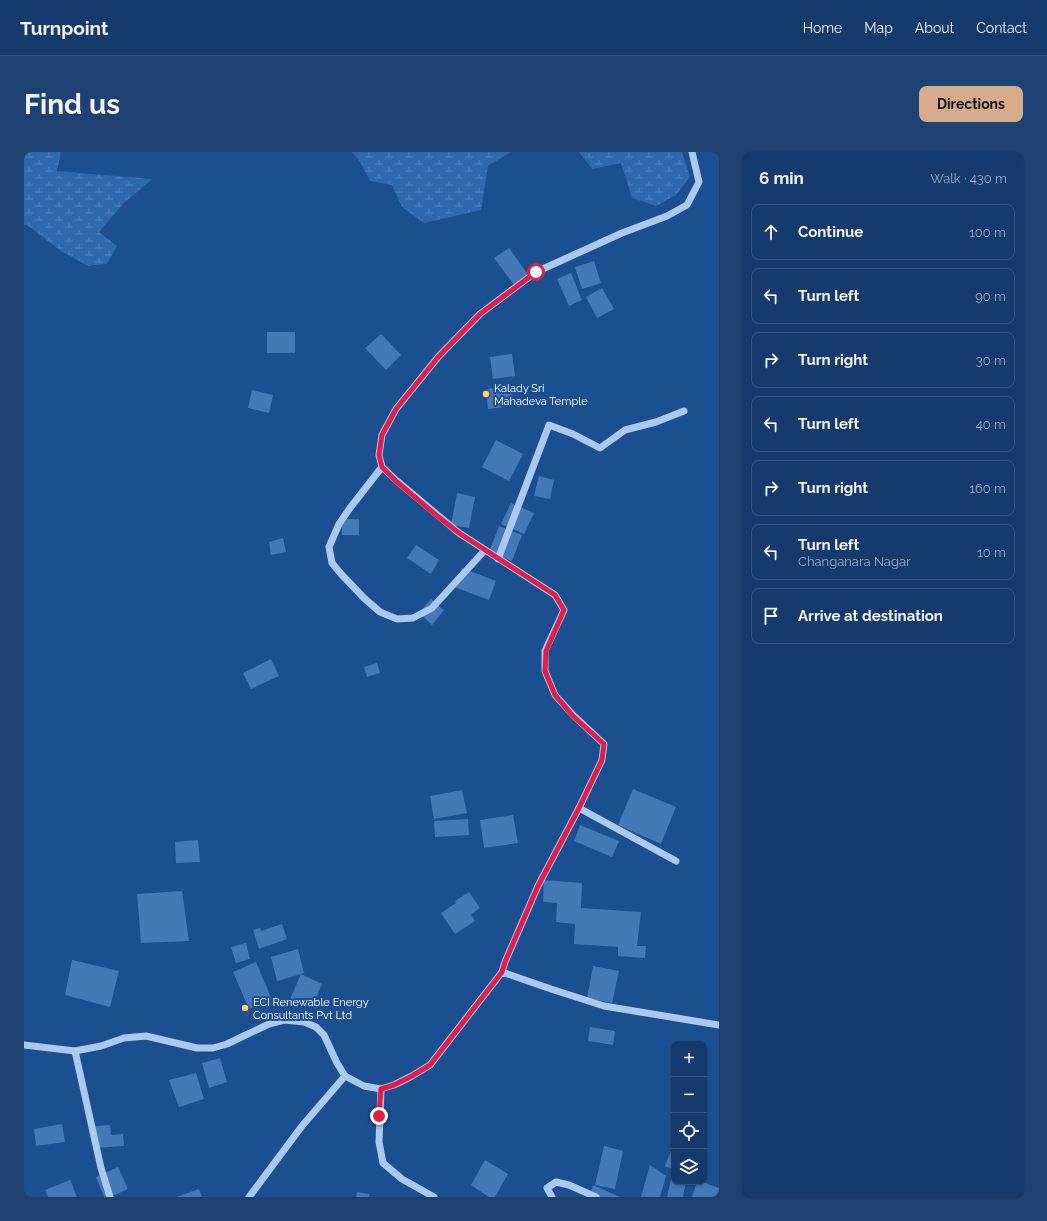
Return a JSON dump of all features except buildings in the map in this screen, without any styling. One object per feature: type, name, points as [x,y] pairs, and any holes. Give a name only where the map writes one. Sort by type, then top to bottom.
[{"type":"street","points":[[24,1045],[75,1051],[101,1046],[124,1038],[146,1036],[197,1048],[213,1048],[227,1044],[269,1024],[284,1020],[304,1022],[316,1027],[324,1036],[336,1063],[345,1076],[364,1086],[381,1089],[394,1085],[430,1065],[502,972],[538,886],[579,808],[602,760],[604,744],[573,716],[555,695],[545,671],[546,651],[564,610],[555,595],[459,533],[396,481],[382,467],[379,455],[382,435],[396,409],[439,356],[480,314],[536,272],[622,233],[667,216],[687,205],[699,182],[692,152]]},
{"type":"street","points":[[498,559],[549,425],[573,434],[600,448],[625,430],[656,422],[684,411]]},
{"type":"street","points":[[382,467],[339,524],[329,547],[332,563],[365,599],[380,612],[397,619],[413,618],[432,608],[486,550]]},
{"type":"street","points":[[579,808],[676,861]]},
{"type":"street","points":[[502,972],[604,1006],[719,1025]]},
{"type":"street","points":[[75,1051],[101,1168],[110,1197]]},
{"type":"street","points":[[249,1197],[302,1126],[345,1076]]},
{"type":"street","points":[[381,1089],[379,1142],[383,1163],[402,1179],[434,1197]]},
{"type":"street","points":[[552,1197],[547,1188],[556,1182],[570,1185],[596,1197]]},
{"type":"green space","points":[[24,152],[61,152],[57,171],[152,179],[123,204],[99,232],[117,246],[107,264],[88,266],[61,251],[27,225],[24,225]]},
{"type":"green space","points":[[352,152],[511,152],[488,166],[481,210],[424,223],[402,207],[392,185],[370,181],[359,160]]},
{"type":"green space","points":[[579,152],[682,152],[690,177],[676,195],[656,206],[632,198],[621,163],[592,169]]},
{"type":"place","name":"Kalady Sri Mahadeva Temple","points":[[486,394]]},
{"type":"place","name":"ECI Renewable Energy Consultants Pvt Ltd","points":[[245,1008]]},
{"type":"route","points":[[379,1116],[381,1089],[394,1085],[430,1065],[502,972],[538,886],[579,808],[602,760],[604,744],[573,716],[555,695],[545,671],[546,651],[564,610],[555,595],[459,533],[436,515],[382,467],[379,455],[382,435],[396,409],[439,356],[480,314],[536,272]]}]
